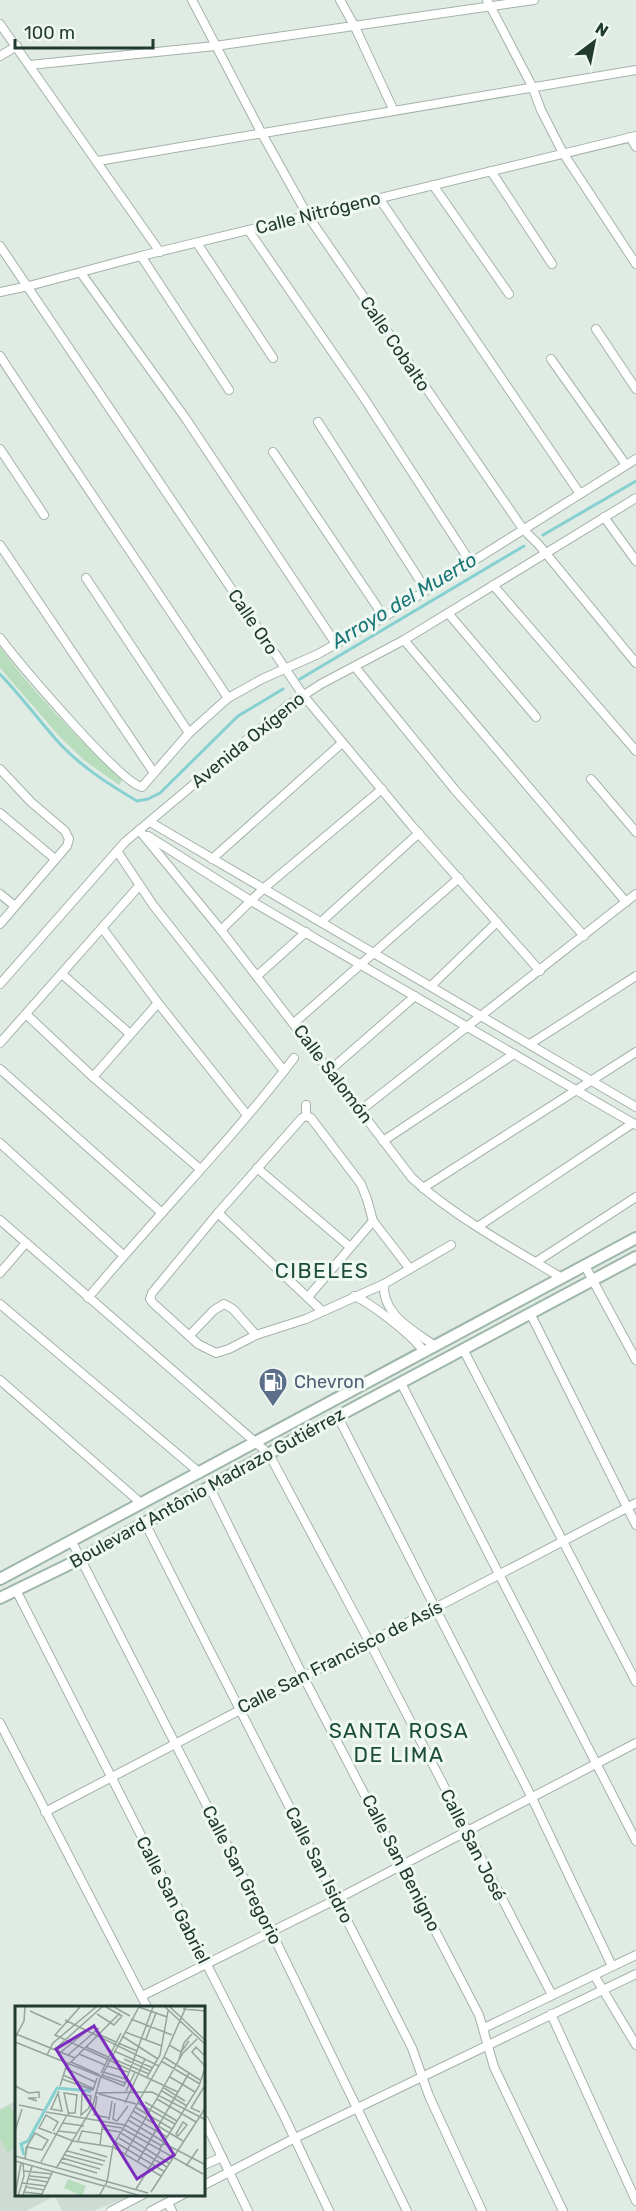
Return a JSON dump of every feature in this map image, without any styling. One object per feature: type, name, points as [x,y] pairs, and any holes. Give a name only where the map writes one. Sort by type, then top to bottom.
[{"type":"street","name":"Calle Cobalto","points":[[192,0],[308,216],[408,365],[523,529],[545,552],[636,663]]},
{"type":"street","points":[[340,0],[393,110]]},
{"type":"street","points":[[30,65],[216,46],[355,27],[489,3],[534,0]]},
{"type":"street","points":[[489,3],[532,86],[541,110],[563,153],[636,264]]},
{"type":"street","points":[[0,24],[98,160],[160,252]]},
{"type":"street","points":[[0,56],[17,46]]},
{"type":"street","points":[[98,160],[636,70]]},
{"type":"street","points":[[633,136],[636,147]]},
{"type":"street","name":"Calle Nitrógeno","points":[[0,291],[29,286],[141,256],[633,136]]},
{"type":"street","points":[[491,171],[552,264]]},
{"type":"street","points":[[433,185],[509,294]]},
{"type":"street","points":[[379,198],[580,494]]},
{"type":"street","points":[[249,231],[362,395],[471,563]]},
{"type":"street","points":[[197,243],[273,358]]},
{"type":"street","name":"Calle Oro","points":[[0,246],[303,695],[419,833],[540,971]]},
{"type":"street","points":[[141,256],[229,390]]},
{"type":"street","points":[[81,273],[198,437],[336,644]]},
{"type":"street","points":[[596,329],[636,389]]},
{"type":"street","points":[[0,356],[228,698]]},
{"type":"street","points":[[551,359],[626,465]]},
{"type":"street","points":[[318,423],[426,590]]},
{"type":"street","points":[[0,449],[44,515]]},
{"type":"street","points":[[273,452],[384,617]]},
{"type":"street","name":"Avenida Oxígeno","points":[[0,638],[54,704],[133,784],[142,787],[189,732],[228,698],[336,644],[384,617],[636,459]]},
{"type":"street","name":"Avenida Oxígeno","points":[[0,984],[117,851],[139,830],[227,755],[303,695],[404,640],[636,498]]},
{"type":"street","points":[[604,517],[636,561]]},
{"type":"street","points":[[0,544],[154,773]]},
{"type":"street","points":[[86,578],[189,732]]},
{"type":"street","points":[[493,585],[636,751]]},
{"type":"street","points":[[448,613],[536,717]]},
{"type":"street","points":[[404,640],[626,902]]},
{"type":"street","points":[[355,667],[455,790],[584,936]]},
{"type":"street","points":[[212,860],[342,743]]},
{"type":"street","points":[[0,769],[68,836],[67,846],[0,924]]},
{"type":"street","points":[[591,779],[636,832]]},
{"type":"street","points":[[221,930],[263,889],[382,789]]},
{"type":"street","points":[[0,813],[55,859]]},
{"type":"street","points":[[150,822],[636,1107]]},
{"type":"street","points":[[139,830],[250,901],[634,1124],[479,1226]]},
{"type":"street","name":"Calle Salomón","points":[[139,830],[294,1023],[412,1178],[479,1226],[562,1278]]},
{"type":"street","points":[[321,922],[419,833]]},
{"type":"street","points":[[117,851],[139,886],[284,1071]]},
{"type":"street","points":[[294,1023],[459,878]]},
{"type":"street","points":[[0,1043],[139,886]]},
{"type":"street","points":[[0,894],[15,906]]},
{"type":"street","points":[[361,1110],[636,894]]},
{"type":"street","points":[[431,986],[496,922]]},
{"type":"street","points":[[103,929],[158,1003],[248,1115]]},
{"type":"street","points":[[257,976],[306,932]]},
{"type":"street","points":[[62,974],[129,1033]]},
{"type":"street","points":[[530,1044],[636,976]]},
{"type":"street","points":[[329,1071],[415,996]]},
{"type":"street","points":[[93,1077],[129,1033],[158,1003]]},
{"type":"street","points":[[27,1015],[93,1077],[200,1169]]},
{"type":"street","points":[[423,1188],[636,1052]]},
{"type":"street","points":[[383,1141],[514,1054]]},
{"type":"street","points":[[88,1298],[123,1255],[248,1115],[294,1058]]},
{"type":"street","points":[[0,1069],[162,1213]]},
{"type":"street","points":[[306,1105],[306,1116]]},
{"type":"street","points":[[306,1116],[257,1168],[152,1293],[150,1299],[153,1303],[189,1336],[205,1349],[216,1353],[229,1349],[256,1335],[306,1319],[384,1284],[451,1245]]},
{"type":"street","points":[[306,1116],[311,1118],[361,1184],[368,1198],[373,1221],[410,1269]]},
{"type":"street","points":[[0,1143],[123,1255]]},
{"type":"street","points":[[257,1168],[350,1247]]},
{"type":"street","points":[[536,1262],[636,1197]]},
{"type":"street","points":[[218,1213],[322,1311]]},
{"type":"street","name":"Calle San José","points":[[0,1220],[269,1454],[370,1643],[552,1995]]},
{"type":"street","points":[[308,1297],[373,1221]]},
{"type":"street","name":"Boulevard Antônio Madrazo Gutiérrez","points":[[0,1579],[636,1238]]},
{"type":"street","points":[[0,1273],[25,1244]]},
{"type":"street","name":"Boulevard Antônio Madrazo Gutiérrez","points":[[0,1598],[80,1559],[269,1454],[636,1257]]},
{"type":"street","points":[[585,1266],[636,1360]]},
{"type":"street","points":[[384,1284],[384,1295],[391,1311],[403,1323],[435,1346]]},
{"type":"street","points":[[354,1296],[367,1302],[415,1340],[424,1352]]},
{"type":"street","points":[[0,1304],[200,1473]]},
{"type":"street","points":[[189,1336],[214,1310],[224,1304],[233,1309],[256,1335]]},
{"type":"street","points":[[530,1313],[636,1525]]},
{"type":"street","points":[[463,1349],[636,1682]]},
{"type":"street","points":[[0,1380],[142,1504]]},
{"type":"street","points":[[401,1383],[636,1842]]},
{"type":"street","points":[[338,1417],[531,1796],[612,1966]]},
{"type":"street","name":"Calle San Benigno","points":[[210,1488],[303,1677],[484,2028],[494,2067],[563,2211]]},
{"type":"street","name":"Calle San Francisco de Asís","points":[[45,1812],[636,1503]]},
{"type":"street","name":"Calle San Isidro","points":[[145,1523],[412,2049],[422,2078],[482,2211]]},
{"type":"street","name":"Calle San Gregorio","points":[[72,1542],[271,1931],[407,2211]]},
{"type":"street","name":"Calle San Gabriel","points":[[16,1590],[295,2138],[329,2211]]},
{"type":"street","points":[[0,1723],[147,2006]]},
{"type":"street","points":[[142,1996],[336,1899],[636,1743]]},
{"type":"street","points":[[484,2028],[636,1955]]},
{"type":"street","points":[[206,2184],[295,2138],[636,1974]]},
{"type":"street","points":[[594,1975],[635,2040]]},
{"type":"street","points":[[551,2014],[636,2201]]},
{"type":"street","points":[[206,2124],[248,2211]]},
{"type":"street","points":[[206,2164],[222,2157]]},
{"type":"street","points":[[111,2211],[140,2196]]},
{"type":"street","points":[[151,2211],[180,2196]]},
{"type":"street","points":[[168,2203],[172,2211]]},
{"type":"shaded area","points":[[15,2102],[15,2196],[55,2196],[26,2211],[0,2211],[0,2109]]},
{"type":"shaded area","points":[[55,2196],[130,2196],[93,2211],[62,2211]]},
{"type":"green space","points":[[0,647],[58,716],[122,780],[119,785],[84,760],[60,737],[0,668]]},
{"type":"green space","points":[[10,2105],[15,2117],[15,2148],[7,2152],[0,2138],[0,2110]]},
{"type":"waterway","name":"Arroyo del Muerto","points":[[543,535],[636,481]]},
{"type":"waterway","name":"Arroyo del Muerto","points":[[300,679],[524,546]]},
{"type":"waterway","name":"Arroyo del Muerto","points":[[0,674],[69,753],[97,776],[137,801],[160,793],[238,716],[283,689]]},
{"type":"place","name":"Chevron","points":[[273,1408]]},
{"type":"district","name":"CIBELES","points":[[322,1270]]},
{"type":"district","name":"SANTA ROSA DE LIMA","points":[[399,1742]]}]
